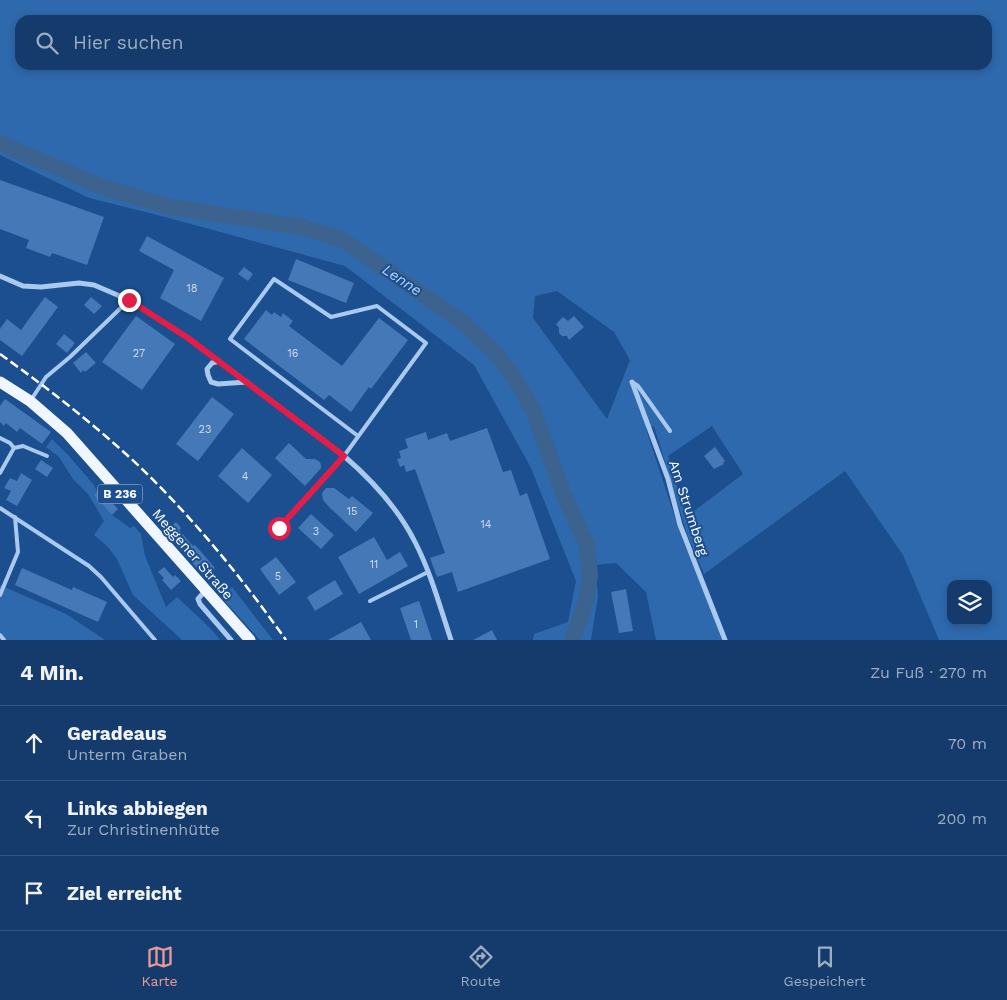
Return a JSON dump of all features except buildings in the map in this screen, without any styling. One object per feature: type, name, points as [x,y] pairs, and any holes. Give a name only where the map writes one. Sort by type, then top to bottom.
[{"type":"main road","name":"B 236","points":[[0,382],[30,402]]},
{"type":"main road","name":"Meggener Straße","points":[[30,402],[67,433],[250,640]]},
{"type":"street","points":[[0,276],[23,286],[41,287],[79,283],[94,285],[129,300],[188,338],[344,456],[366,475],[396,511],[415,542],[428,572],[451,640]]},
{"type":"street","points":[[219,361],[212,363],[207,369],[211,382],[218,384],[248,382]]},
{"type":"street","name":"Am Strumberg","points":[[632,382],[668,479],[680,525],[726,640]]},
{"type":"street","points":[[205,591],[198,599],[200,604],[231,640]]},
{"type":"lane","points":[[279,528],[344,456],[426,343],[377,306],[331,317],[274,279],[230,339],[358,436]]},
{"type":"lane","points":[[30,402],[46,376],[70,358],[129,300]]},
{"type":"lane","points":[[632,382],[638,386],[670,431]]},
{"type":"lane","points":[[0,438],[14,448]]},
{"type":"lane","points":[[0,473],[14,448],[22,446],[47,456]]},
{"type":"lane","points":[[0,508],[90,566],[102,577],[155,640]]},
{"type":"lane","points":[[0,594],[18,552],[15,517]]},
{"type":"lane","points":[[370,601],[428,572]]},
{"type":"lane","points":[[0,635],[4,640]]},
{"type":"shaded area","points":[[0,0],[1007,0],[1007,640],[939,640],[903,555],[845,471],[704,574],[688,537],[654,426],[646,429],[682,539],[707,596],[722,640],[656,640],[646,592],[616,563],[595,565],[598,596],[591,640],[533,640],[534,634],[568,622],[576,581],[531,468],[474,365],[345,266],[89,198],[0,155]],"holes":[[[557,291],[614,332],[630,360],[607,419],[533,318],[535,296]],[[712,426],[743,474],[686,517],[668,456]]]},
{"type":"shaded area","points":[[52,439],[94,485],[112,515],[130,528],[134,526],[141,534],[145,556],[166,607],[177,597],[220,640],[182,640],[133,595],[117,559],[107,546],[94,535],[104,521],[88,494],[73,479],[59,457],[46,447]]},
{"type":"shaded area","points":[[0,585],[66,614],[105,640],[0,640]]},
{"type":"shaded area","points":[[232,587],[273,640],[260,640],[221,597]]},
{"type":"waterway","name":"Lenne","points":[[0,143],[100,186],[170,207],[302,227],[343,240],[464,323],[497,355],[515,379],[533,410],[564,495],[587,545],[590,576],[585,605],[572,640]]},
{"type":"railway","points":[[0,354],[89,422],[139,466],[217,550],[286,640]]},
{"type":"route","points":[[129,300],[188,338],[344,456],[279,528]]}]
